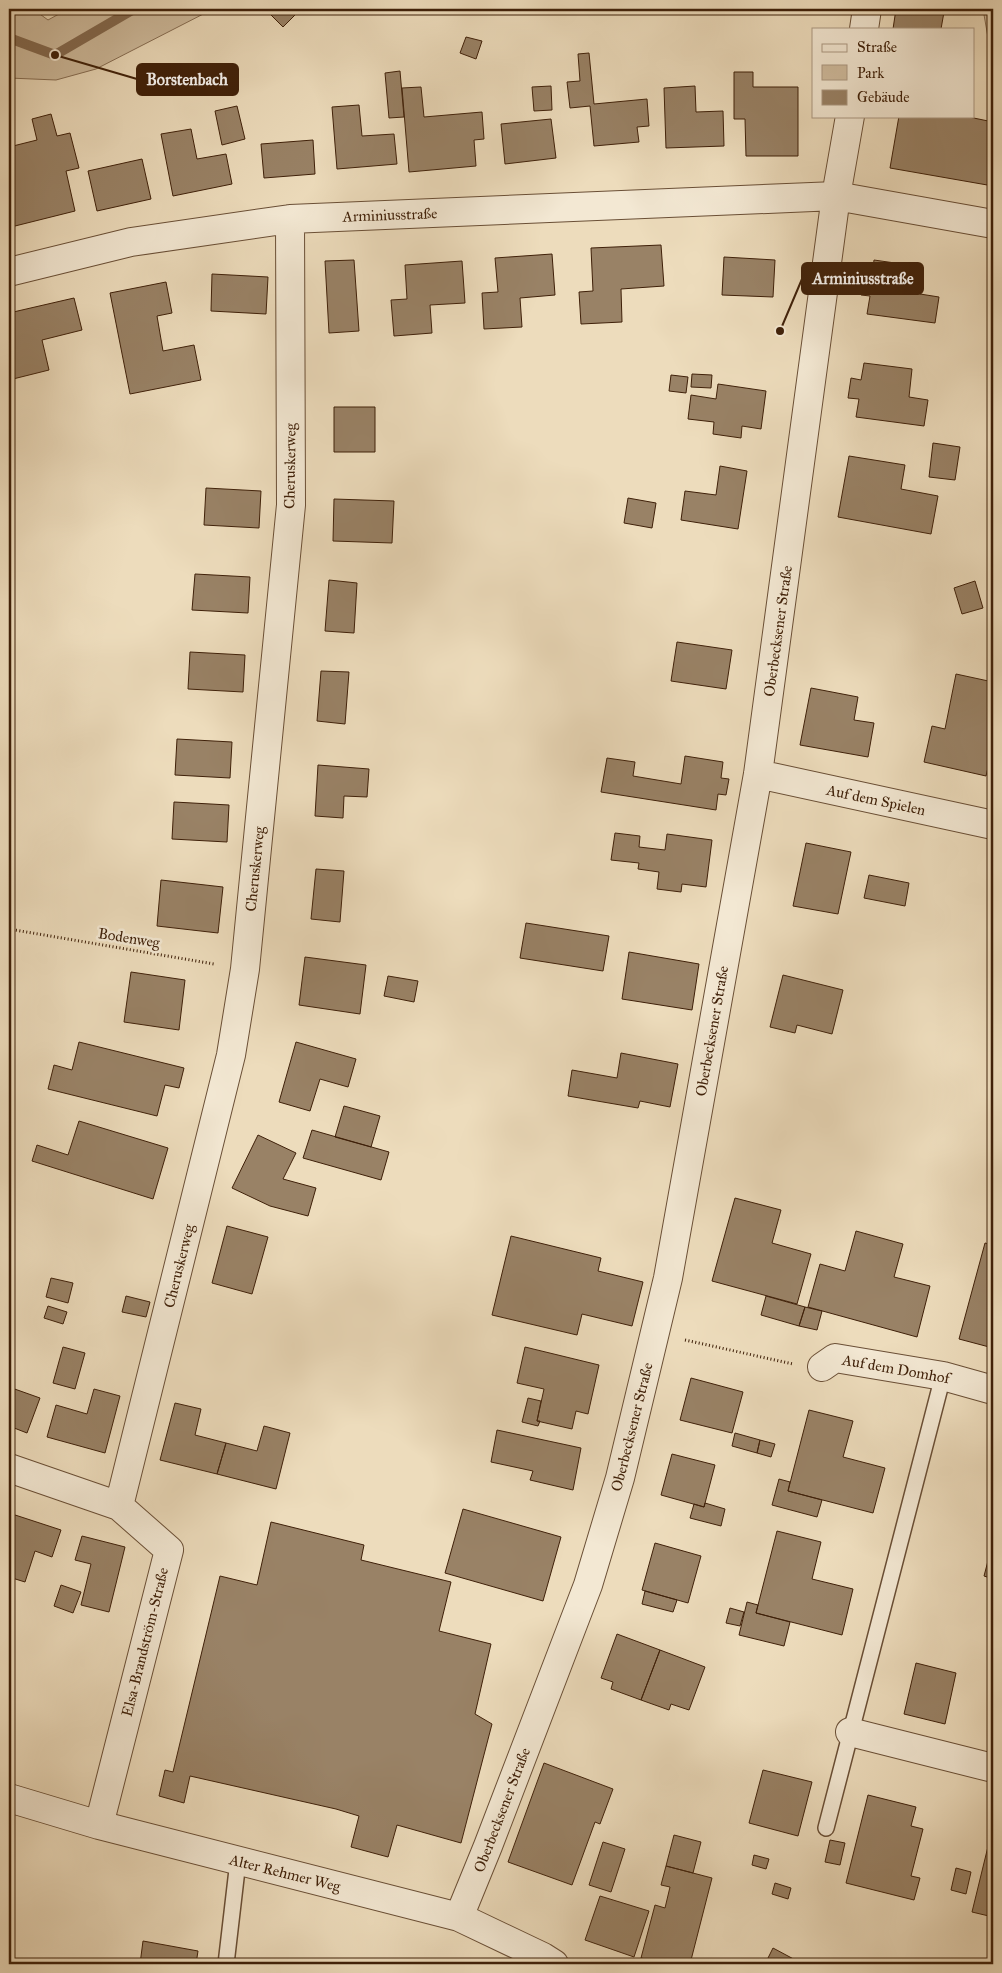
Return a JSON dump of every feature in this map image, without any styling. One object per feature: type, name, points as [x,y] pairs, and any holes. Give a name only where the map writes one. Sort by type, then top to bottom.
[{"type":"street","points":[[864,28],[867,9]]},
{"type":"street","name":"Oberbecksener Straße","points":[[459,1917],[588,1585],[620,1478],[668,1278],[758,774],[836,196],[850,118]]},
{"type":"street","name":"Arminiusstraße","points":[[9,272],[130,242],[290,219],[836,196],[993,224]]},
{"type":"street","name":"Cheruskerweg","points":[[119,1506],[231,1055],[245,969],[291,505],[290,219]]},
{"type":"street","name":"Auf dem Spielen","points":[[758,774],[993,825]]},
{"type":"street","name":"Auf dem Domhof","points":[[822,1367],[835,1358],[943,1376],[993,1390]]},
{"type":"street","name":"Elsa-Brandström-Straße","points":[[9,1468],[119,1506],[169,1550],[99,1825]]},
{"type":"street","points":[[850,1732],[993,1768]]},
{"type":"street","name":"Alter Rehmer Weg","points":[[9,1798],[99,1825],[459,1917],[554,1964]]},
{"type":"lane","points":[[826,1828],[943,1376]]},
{"type":"lane","points":[[226,1964],[238,1861]]},
{"type":"path","name":"Bodenweg","points":[[9,929],[245,969]]},
{"type":"path","name":"Auf dem Domhof","points":[[655,1331],[679,1339],[805,1367],[822,1367]]},
{"type":"green space","points":[[9,9],[33,9],[48,20],[68,9],[213,9],[96,69],[56,80],[9,78]]},
{"type":"green space","points":[[983,9],[993,9],[993,66]]},
{"type":"building","points":[[265,9],[301,9],[283,27]]},
{"type":"building","points":[[896,9],[927,9],[944,12],[941,28],[893,28]]},
{"type":"building","points":[[466,37],[482,41],[476,59],[460,53]]},
{"type":"building","points":[[589,53],[594,104],[647,99],[649,126],[637,127],[639,142],[594,146],[590,106],[570,108],[567,82],[580,81],[578,54]]},
{"type":"building","points":[[400,71],[404,117],[389,118],[385,73]]},
{"type":"building","points":[[734,72],[753,72],[753,87],[798,87],[798,156],[746,156],[745,119],[734,119]]},
{"type":"building","points":[[551,86],[552,110],[534,111],[532,87]]},
{"type":"building","points":[[695,86],[696,112],[723,111],[724,146],[666,148],[664,88]]},
{"type":"building","points":[[421,87],[424,117],[482,112],[484,139],[474,140],[476,166],[409,172],[402,88]]},
{"type":"building","points":[[359,105],[362,136],[394,134],[397,164],[337,169],[332,107]]},
{"type":"building","points":[[237,106],[245,139],[222,145],[215,111]]},
{"type":"building","points":[[51,114],[57,136],[70,133],[79,168],[66,171],[75,211],[11,227],[9,217],[9,147],[37,140],[32,119]]},
{"type":"building","points":[[899,118],[974,118],[993,122],[993,186],[890,168]]},
{"type":"building","points":[[551,119],[556,158],[505,164],[501,124]]},
{"type":"building","points":[[191,129],[197,159],[226,154],[232,184],[173,196],[161,134]]},
{"type":"building","points":[[313,140],[315,174],[264,178],[261,144]]},
{"type":"building","points":[[142,159],[151,199],[97,211],[88,171]]},
{"type":"building","points":[[661,245],[664,286],[621,289],[622,322],[581,324],[579,292],[593,291],[591,248]]},
{"type":"building","points":[[552,254],[555,295],[520,298],[522,327],[484,329],[482,293],[498,292],[495,258]]},
{"type":"building","points":[[724,257],[775,260],[773,297],[722,295]]},
{"type":"building","points":[[354,260],[359,331],[329,333],[325,261]]},
{"type":"building","points":[[874,260],[923,267],[920,294],[939,297],[935,323],[867,314],[870,296],[861,295],[864,277],[872,278]]},
{"type":"building","points":[[462,261],[465,303],[430,305],[432,333],[394,336],[391,300],[407,299],[405,265]]},
{"type":"building","points":[[212,274],[268,277],[266,314],[211,311]]},
{"type":"building","points":[[166,282],[172,313],[157,316],[163,351],[194,345],[201,380],[130,394],[110,293]]},
{"type":"building","points":[[74,298],[82,330],[42,340],[49,370],[9,380],[9,313]]},
{"type":"building","points":[[864,363],[912,369],[909,397],[928,400],[924,426],[856,417],[859,399],[848,398],[851,378],[861,380]]},
{"type":"building","points":[[692,374],[712,375],[711,388],[691,387]]},
{"type":"building","points":[[671,375],[688,377],[686,393],[669,391]]},
{"type":"building","points":[[718,384],[766,391],[761,429],[742,426],[741,438],[713,434],[714,422],[688,419],[691,395],[716,399]]},
{"type":"building","points":[[334,407],[375,407],[375,452],[334,452]]},
{"type":"building","points":[[933,443],[960,447],[955,480],[929,477]]},
{"type":"building","points":[[849,456],[905,465],[901,489],[938,496],[931,534],[838,517]]},
{"type":"building","points":[[720,466],[747,471],[738,529],[681,520],[685,491],[716,495]]},
{"type":"building","points":[[206,488],[261,491],[259,528],[204,525]]},
{"type":"building","points":[[628,498],[656,503],[652,528],[624,523]]},
{"type":"building","points":[[334,499],[394,501],[392,543],[333,541]]},
{"type":"building","points":[[195,574],[250,577],[248,613],[192,610]]},
{"type":"building","points":[[329,580],[357,583],[354,633],[325,631]]},
{"type":"building","points":[[975,581],[983,608],[962,614],[954,588]]},
{"type":"building","points":[[677,642],[732,650],[726,689],[671,681]]},
{"type":"building","points":[[190,652],[245,655],[243,692],[188,689]]},
{"type":"building","points":[[321,671],[349,672],[345,724],[317,721]]},
{"type":"building","points":[[956,674],[993,682],[993,750],[986,776],[924,762],[932,726],[945,729]]},
{"type":"building","points":[[811,688],[858,697],[854,720],[874,723],[868,757],[800,745]]},
{"type":"building","points":[[177,739],[232,742],[230,778],[175,775]]},
{"type":"building","points":[[685,756],[723,762],[721,778],[729,779],[726,795],[718,794],[716,810],[601,792],[607,758],[635,762],[633,776],[681,784]]},
{"type":"building","points":[[318,765],[369,769],[367,797],[344,796],[343,818],[315,816]]},
{"type":"building","points":[[174,802],[229,805],[227,842],[172,839]]},
{"type":"building","points":[[615,833],[640,836],[639,847],[665,850],[667,834],[712,840],[706,887],[682,884],[681,892],[657,889],[659,872],[638,869],[639,863],[611,860]]},
{"type":"building","points":[[806,843],[851,852],[838,914],[793,906]]},
{"type":"building","points":[[316,869],[344,871],[340,922],[311,919]]},
{"type":"building","points":[[869,875],[909,883],[905,906],[864,898]]},
{"type":"building","points":[[161,880],[223,887],[218,933],[157,926]]},
{"type":"building","points":[[526,923],[609,936],[603,971],[520,958]]},
{"type":"building","points":[[629,952],[699,964],[692,1010],[622,999]]},
{"type":"building","points":[[305,957],[366,965],[360,1014],[299,1005]]},
{"type":"building","points":[[131,972],[185,980],[179,1030],[124,1022]]},
{"type":"building","points":[[783,975],[843,990],[832,1034],[797,1025],[795,1033],[770,1027]]},
{"type":"building","points":[[388,976],[418,981],[414,1002],[384,996]]},
{"type":"building","points":[[79,1042],[184,1068],[179,1088],[165,1085],[157,1116],[48,1089],[54,1065],[72,1070]]},
{"type":"building","points":[[296,1042],[356,1059],[348,1087],[320,1079],[310,1111],[279,1102]]},
{"type":"building","points":[[621,1053],[678,1064],[670,1107],[640,1101],[638,1108],[568,1096],[572,1070],[617,1078]]},
{"type":"building","points":[[344,1106],[380,1116],[371,1147],[335,1137]]},
{"type":"building","points":[[79,1121],[168,1148],[153,1199],[32,1161],[37,1145],[68,1155]]},
{"type":"building","points":[[312,1130],[389,1152],[381,1180],[303,1158]]},
{"type":"building","points":[[258,1135],[296,1153],[283,1179],[316,1188],[308,1216],[270,1206],[232,1188]]},
{"type":"building","points":[[735,1198],[781,1210],[772,1243],[811,1254],[797,1304],[712,1281]]},
{"type":"building","points":[[227,1226],[268,1237],[252,1294],[212,1283]]},
{"type":"building","points":[[856,1231],[903,1244],[894,1277],[930,1286],[917,1337],[808,1307],[820,1264],[845,1271]]},
{"type":"building","points":[[511,1236],[601,1258],[598,1271],[643,1282],[632,1326],[582,1314],[577,1335],[492,1315]]},
{"type":"building","points":[[985,1243],[993,1245],[993,1348],[959,1339]]},
{"type":"building","points":[[51,1278],[73,1283],[68,1303],[46,1297]]},
{"type":"building","points":[[126,1296],[150,1302],[146,1317],[122,1312]]},
{"type":"building","points":[[766,1296],[805,1307],[799,1326],[761,1315]]},
{"type":"building","points":[[48,1306],[67,1312],[63,1324],[44,1318]]},
{"type":"building","points":[[805,1307],[822,1311],[817,1330],[799,1326]]},
{"type":"building","points":[[63,1347],[85,1353],[75,1389],[53,1383]]},
{"type":"building","points":[[525,1347],[599,1365],[588,1414],[576,1411],[572,1429],[537,1421],[544,1389],[517,1383]]},
{"type":"building","points":[[691,1378],[743,1392],[732,1433],[680,1420]]},
{"type":"building","points":[[9,1387],[40,1398],[27,1433],[9,1426]]},
{"type":"building","points":[[94,1389],[120,1396],[105,1453],[47,1437],[56,1405],[87,1414]]},
{"type":"building","points":[[528,1398],[541,1401],[537,1421],[540,1421],[538,1426],[522,1422]]},
{"type":"building","points":[[175,1403],[201,1409],[195,1435],[226,1443],[217,1474],[160,1460]]},
{"type":"building","points":[[809,1410],[853,1421],[843,1457],[885,1468],[873,1513],[788,1491]]},
{"type":"building","points":[[264,1426],[290,1433],[276,1489],[217,1474],[226,1443],[257,1451]]},
{"type":"building","points":[[497,1430],[581,1448],[573,1490],[530,1480],[533,1471],[491,1462]]},
{"type":"building","points":[[735,1433],[760,1440],[757,1453],[732,1446]]},
{"type":"building","points":[[760,1440],[775,1444],[771,1457],[757,1453]]},
{"type":"building","points":[[672,1454],[715,1465],[704,1507],[661,1495]]},
{"type":"building","points":[[779,1479],[790,1482],[788,1491],[822,1500],[817,1517],[772,1505]]},
{"type":"building","points":[[705,1503],[725,1509],[721,1526],[690,1518],[694,1504],[704,1507]]},
{"type":"building","points":[[463,1509],[561,1537],[543,1601],[445,1573]]},
{"type":"building","points":[[9,1513],[61,1530],[52,1557],[35,1551],[25,1582],[9,1577]]},
{"type":"building","points":[[271,1522],[364,1545],[361,1560],[451,1582],[439,1631],[491,1644],[475,1714],[492,1724],[461,1843],[397,1825],[388,1857],[351,1847],[359,1816],[336,1809],[190,1776],[184,1803],[159,1796],[165,1770],[173,1772],[220,1576],[257,1585]]},
{"type":"building","points":[[777,1531],[821,1542],[812,1579],[853,1589],[842,1635],[756,1613]]},
{"type":"building","points":[[82,1536],[125,1547],[109,1612],[81,1605],[91,1564],[75,1560]]},
{"type":"building","points":[[993,1542],[993,1579],[984,1576]]},
{"type":"building","points":[[655,1543],[701,1556],[688,1603],[642,1590]]},
{"type":"building","points":[[61,1585],[81,1592],[73,1613],[54,1606]]},
{"type":"building","points":[[645,1591],[677,1600],[673,1612],[642,1604]]},
{"type":"building","points":[[747,1602],[758,1605],[756,1613],[790,1622],[784,1646],[739,1635]]},
{"type":"building","points":[[730,1608],[744,1612],[740,1626],[726,1623]]},
{"type":"building","points":[[617,1634],[660,1650],[641,1700],[611,1689],[613,1682],[601,1678]]},
{"type":"building","points":[[660,1650],[705,1667],[689,1710],[671,1704],[669,1710],[641,1700]]},
{"type":"building","points":[[916,1663],[956,1673],[945,1724],[904,1714]]},
{"type":"building","points":[[544,1763],[613,1789],[600,1824],[595,1822],[572,1885],[508,1862]]},
{"type":"building","points":[[763,1770],[812,1782],[798,1836],[749,1823]]},
{"type":"building","points":[[868,1795],[916,1807],[911,1826],[923,1829],[911,1876],[920,1878],[914,1900],[846,1883]]},
{"type":"building","points":[[993,1826],[993,1917],[972,1912]]},
{"type":"building","points":[[674,1835],[701,1842],[693,1873],[666,1866]]},
{"type":"building","points":[[830,1840],[845,1843],[840,1865],[825,1862]]},
{"type":"building","points":[[603,1842],[625,1849],[611,1892],[589,1885]]},
{"type":"building","points":[[754,1855],[769,1859],[766,1869],[752,1865]]},
{"type":"building","points":[[666,1866],[712,1878],[690,1964],[665,1964],[641,1958],[655,1905],[665,1908],[670,1887],[661,1885]]},
{"type":"building","points":[[956,1868],[971,1872],[966,1894],[951,1890]]},
{"type":"building","points":[[775,1883],[791,1888],[788,1899],[772,1894]]},
{"type":"building","points":[[600,1896],[649,1911],[634,1957],[585,1940]]},
{"type":"building","points":[[143,1941],[198,1951],[196,1964],[140,1964]]},
{"type":"building","points":[[773,1948],[801,1963],[765,1964]]},
{"type":"building","points":[[641,1958],[665,1964],[639,1964]]},
{"type":"waterway","points":[[9,38],[55,55],[134,9]]},
{"type":"place","name":"Borstenbach","points":[[55,55]]},
{"type":"place","name":"Arminiusstraße","points":[[780,331]]}]
